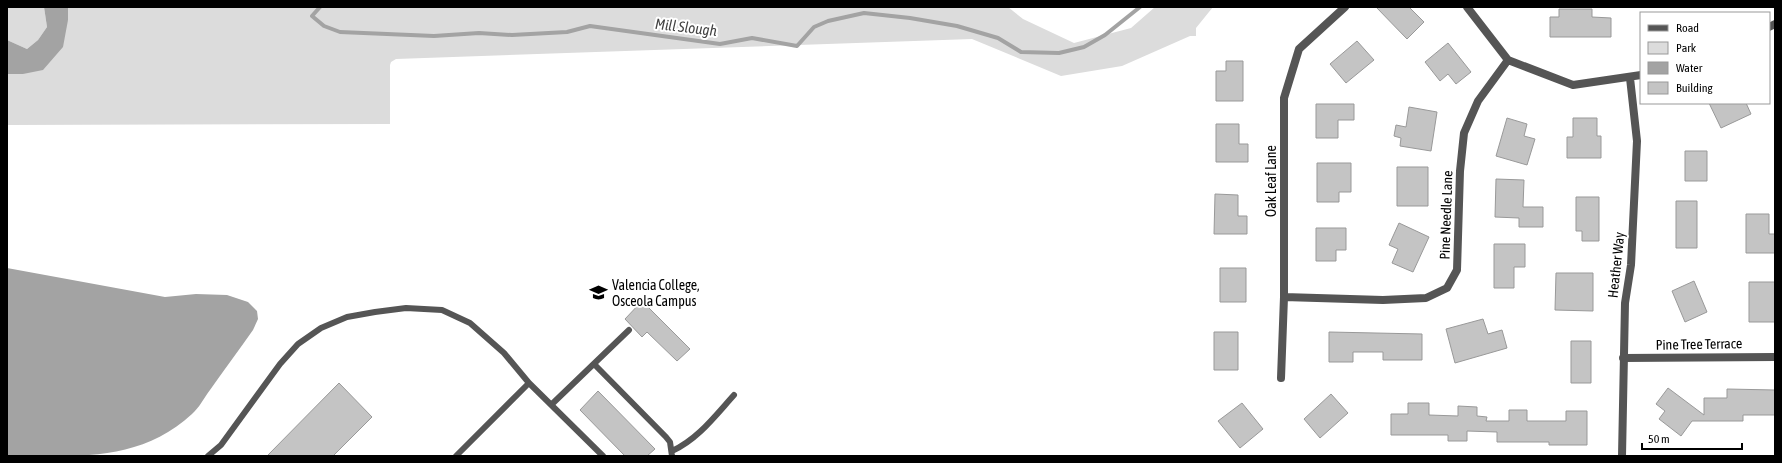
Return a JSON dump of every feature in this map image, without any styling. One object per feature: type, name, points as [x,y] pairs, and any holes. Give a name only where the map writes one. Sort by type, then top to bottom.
[{"type":"street","name":"Oak Leaf Lane","points":[[1281,378],[1284,297],[1284,98],[1299,49],[1345,7]]},
{"type":"street","points":[[1467,7],[1508,60],[1572,85],[1630,78],[1640,75]]},
{"type":"street","name":"Pine Needle Lane","points":[[1284,297],[1383,300],[1426,298],[1447,288],[1456,270],[1460,171],[1464,133],[1478,101],[1508,60]]},
{"type":"street","name":"Heather Way","points":[[1622,456],[1625,303],[1631,265],[1637,141],[1630,78]]},
{"type":"street","name":"Pine Tree Terrace","points":[[1623,358],[1775,356]]},
{"type":"lane","points":[[208,456],[221,445],[280,364],[298,344],[321,328],[347,317],[406,308],[442,310],[470,323],[504,353],[529,383],[603,456]]},
{"type":"lane","points":[[551,405],[629,330]]},
{"type":"lane","points":[[594,364],[666,437],[670,442],[672,454],[696,438],[734,395]]},
{"type":"lane","points":[[456,456],[529,383]]},
{"type":"green space","points":[[7,7],[44,7],[47,27],[38,40],[27,49],[7,40]]},
{"type":"green space","points":[[68,7],[1008,7],[1023,19],[1074,43],[1131,28],[1155,7],[1213,7],[1196,28],[1196,36],[1190,36],[1122,66],[1061,76],[972,39],[396,59],[391,62],[390,65],[390,124],[7,125],[7,74],[23,74],[68,20]]},
{"type":"water","points":[[44,7],[68,7],[68,20],[63,47],[43,70],[23,74],[7,74],[7,40],[27,49],[38,40],[47,27]]},
{"type":"water","points":[[7,268],[165,297],[196,294],[227,295],[248,302],[257,311],[258,319],[253,330],[197,409],[172,430],[150,441],[128,449],[105,453],[81,456],[7,456]]},
{"type":"building","points":[[1376,7],[1409,7],[1424,22],[1407,39]]},
{"type":"building","points":[[1559,9],[1592,9],[1592,17],[1611,18],[1611,37],[1550,37],[1550,17],[1559,17]]},
{"type":"building","points":[[1357,41],[1374,60],[1346,83],[1330,64]]},
{"type":"building","points":[[1448,43],[1471,72],[1456,84],[1448,74],[1440,81],[1425,62]]},
{"type":"building","points":[[1226,61],[1243,61],[1243,101],[1216,101],[1216,71],[1226,71]]},
{"type":"building","points":[[1316,104],[1354,104],[1354,120],[1338,120],[1338,138],[1316,138]]},
{"type":"building","points":[[1709,104],[1746,104],[1751,114],[1721,128]]},
{"type":"building","points":[[1409,107],[1437,112],[1431,151],[1400,146],[1401,138],[1394,136],[1396,125],[1406,127]]},
{"type":"building","points":[[1507,118],[1527,124],[1524,136],[1535,139],[1527,165],[1496,156]]},
{"type":"building","points":[[1573,118],[1597,118],[1597,136],[1601,136],[1601,158],[1567,158],[1567,137],[1573,137]]},
{"type":"building","points":[[1216,124],[1239,124],[1239,144],[1248,144],[1248,162],[1216,162]]},
{"type":"building","points":[[1685,151],[1707,151],[1707,181],[1685,181]]},
{"type":"building","points":[[1317,163],[1351,163],[1351,192],[1339,192],[1339,202],[1317,202]]},
{"type":"building","points":[[1397,167],[1428,167],[1428,206],[1397,206]]},
{"type":"building","points":[[1496,179],[1524,180],[1523,207],[1543,207],[1543,227],[1519,227],[1519,218],[1495,217]]},
{"type":"building","points":[[1215,194],[1238,195],[1238,216],[1247,216],[1247,234],[1214,234]]},
{"type":"building","points":[[1576,197],[1599,197],[1599,241],[1582,241],[1582,231],[1576,231]]},
{"type":"building","points":[[1676,201],[1697,201],[1697,248],[1676,248]]},
{"type":"building","points":[[1746,214],[1769,214],[1769,234],[1775,234],[1775,253],[1746,253]]},
{"type":"building","points":[[1399,223],[1429,237],[1413,272],[1392,263],[1398,249],[1389,245]]},
{"type":"building","points":[[1316,228],[1346,228],[1346,250],[1336,250],[1336,261],[1316,261]]},
{"type":"building","points":[[1494,244],[1525,244],[1525,267],[1514,267],[1514,288],[1494,288]]},
{"type":"building","points":[[1220,268],[1246,268],[1246,302],[1220,302]]},
{"type":"building","points":[[1556,273],[1593,273],[1593,311],[1555,310]]},
{"type":"building","points":[[1694,281],[1707,312],[1685,322],[1672,291]]},
{"type":"building","points":[[1749,282],[1775,282],[1775,322],[1749,322]]},
{"type":"building","points":[[642,301],[690,349],[677,361],[647,332],[642,337],[625,319]]},
{"type":"building","points":[[1483,319],[1488,334],[1502,330],[1507,348],[1455,363],[1446,329]]},
{"type":"building","points":[[1214,332],[1238,332],[1238,370],[1214,370]]},
{"type":"building","points":[[1329,332],[1422,334],[1422,360],[1383,360],[1383,352],[1353,352],[1353,362],[1329,362]]},
{"type":"building","points":[[1571,341],[1591,341],[1591,383],[1571,383]]},
{"type":"building","points":[[339,383],[372,417],[333,456],[267,456]]},
{"type":"building","points":[[1668,388],[1704,415],[1704,398],[1727,398],[1727,389],[1775,390],[1775,415],[1743,415],[1743,421],[1692,421],[1681,436],[1659,419],[1665,411],[1656,404]]},
{"type":"building","points":[[598,391],[655,449],[647,456],[625,456],[580,410]]},
{"type":"building","points":[[1331,394],[1348,413],[1320,438],[1304,419]]},
{"type":"building","points":[[1242,403],[1263,429],[1240,448],[1218,421]]},
{"type":"building","points":[[1408,403],[1429,403],[1429,415],[1458,416],[1458,406],[1477,407],[1477,416],[1487,417],[1486,421],[1509,421],[1509,410],[1527,410],[1527,421],[1566,421],[1566,411],[1587,411],[1587,445],[1549,445],[1549,442],[1497,442],[1497,432],[1467,431],[1467,441],[1448,441],[1448,435],[1391,435],[1391,414],[1408,414]]},
{"type":"waterway","name":"Mill Slough","points":[[320,7],[312,16],[324,26],[340,32],[434,36],[479,33],[512,35],[567,32],[590,26],[720,44],[752,38],[797,46],[814,27],[828,21],[864,13],[910,18],[957,26],[998,38],[1021,52],[1059,53],[1084,47],[1105,35],[1140,7]]},
{"type":"place","name":"Valencia College, Osceola Campus","points":[[599,293]]}]
